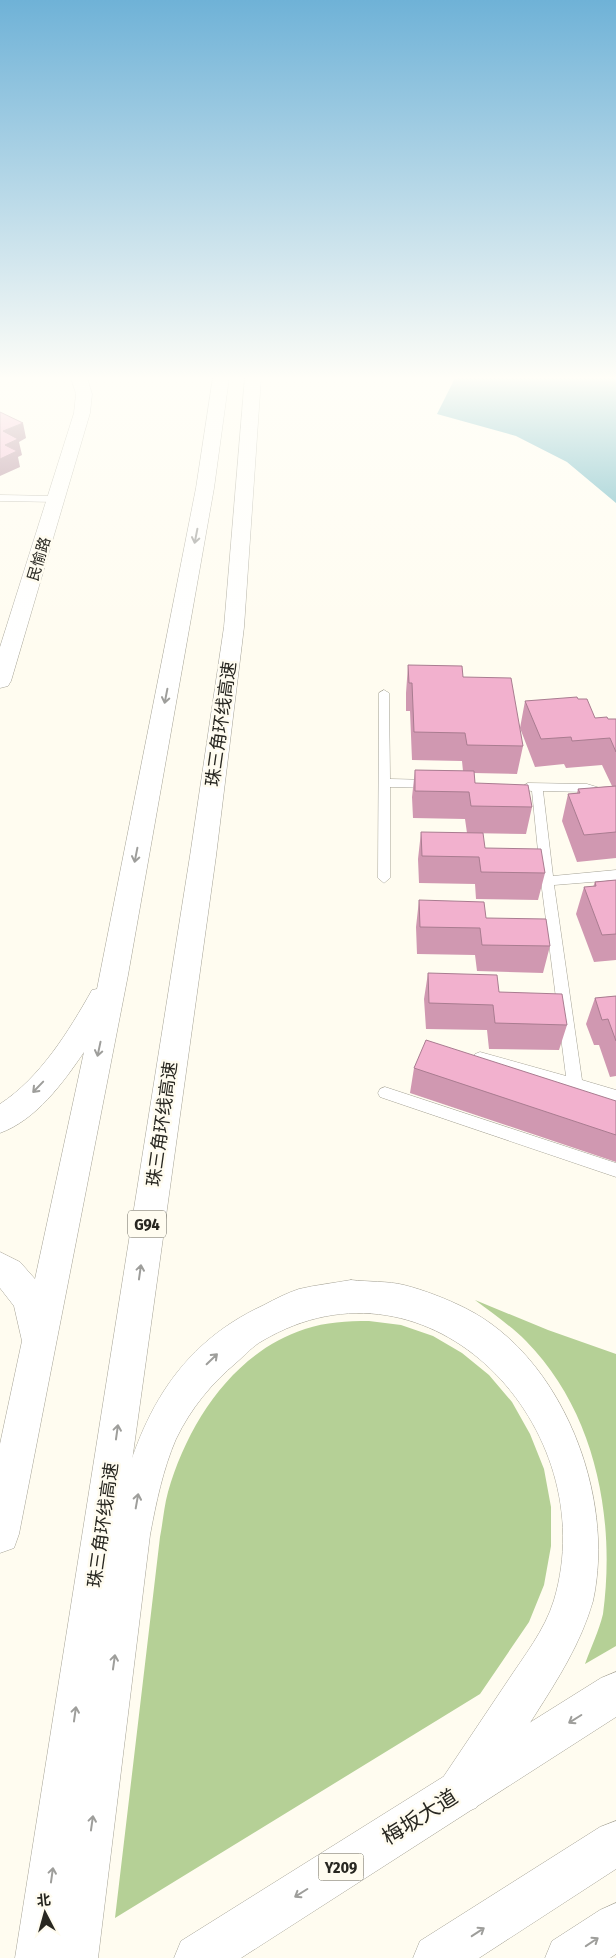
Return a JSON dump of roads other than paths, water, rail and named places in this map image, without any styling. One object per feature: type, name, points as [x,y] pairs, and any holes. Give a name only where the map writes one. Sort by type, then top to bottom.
[{"type":"main road","name":"民愉路","points":[[0,681],[6,648],[65,469]]},
{"type":"main road","points":[[0,1534],[114,975],[208,469]]},
{"type":"main road","name":"珠三角环线高速","points":[[40,1958],[203,856],[234,627],[246,469]]},
{"type":"main road","points":[[0,1120],[38,1088],[59,1063],[96,1010],[114,975]]},
{"type":"main road","points":[[0,1268],[12,1275],[30,1300],[36,1329],[36,1358]]},
{"type":"main road","points":[[74,1958],[130,1544],[140,1487],[155,1444],[176,1404],[201,1370],[231,1341],[262,1320],[296,1305],[342,1296],[370,1295],[407,1301],[442,1313],[476,1332],[507,1357],[534,1388],[556,1424],[572,1464],[580,1508],[581,1544],[574,1599],[557,1642],[460,1792]]},
{"type":"main road","name":"梅坂大道","points":[[209,1951],[616,1692]]},
{"type":"main road","points":[[437,1958],[616,1843]]},
{"type":"main road","points":[[569,1958],[616,1926]]},
{"type":"lane","points":[[0,498],[57,498]]},
{"type":"lane","points":[[384,693],[384,878]]},
{"type":"lane","points":[[385,783],[442,784]]},
{"type":"lane","points":[[518,786],[587,788],[616,797]]},
{"type":"lane","points":[[537,787],[547,881],[575,1085]]},
{"type":"lane","points":[[547,881],[616,874]]},
{"type":"lane","points":[[462,1053],[616,1096]]},
{"type":"lane","points":[[386,1093],[616,1170]]},
{"type":"water","points":[[576,469],[616,469],[616,503]]}]
